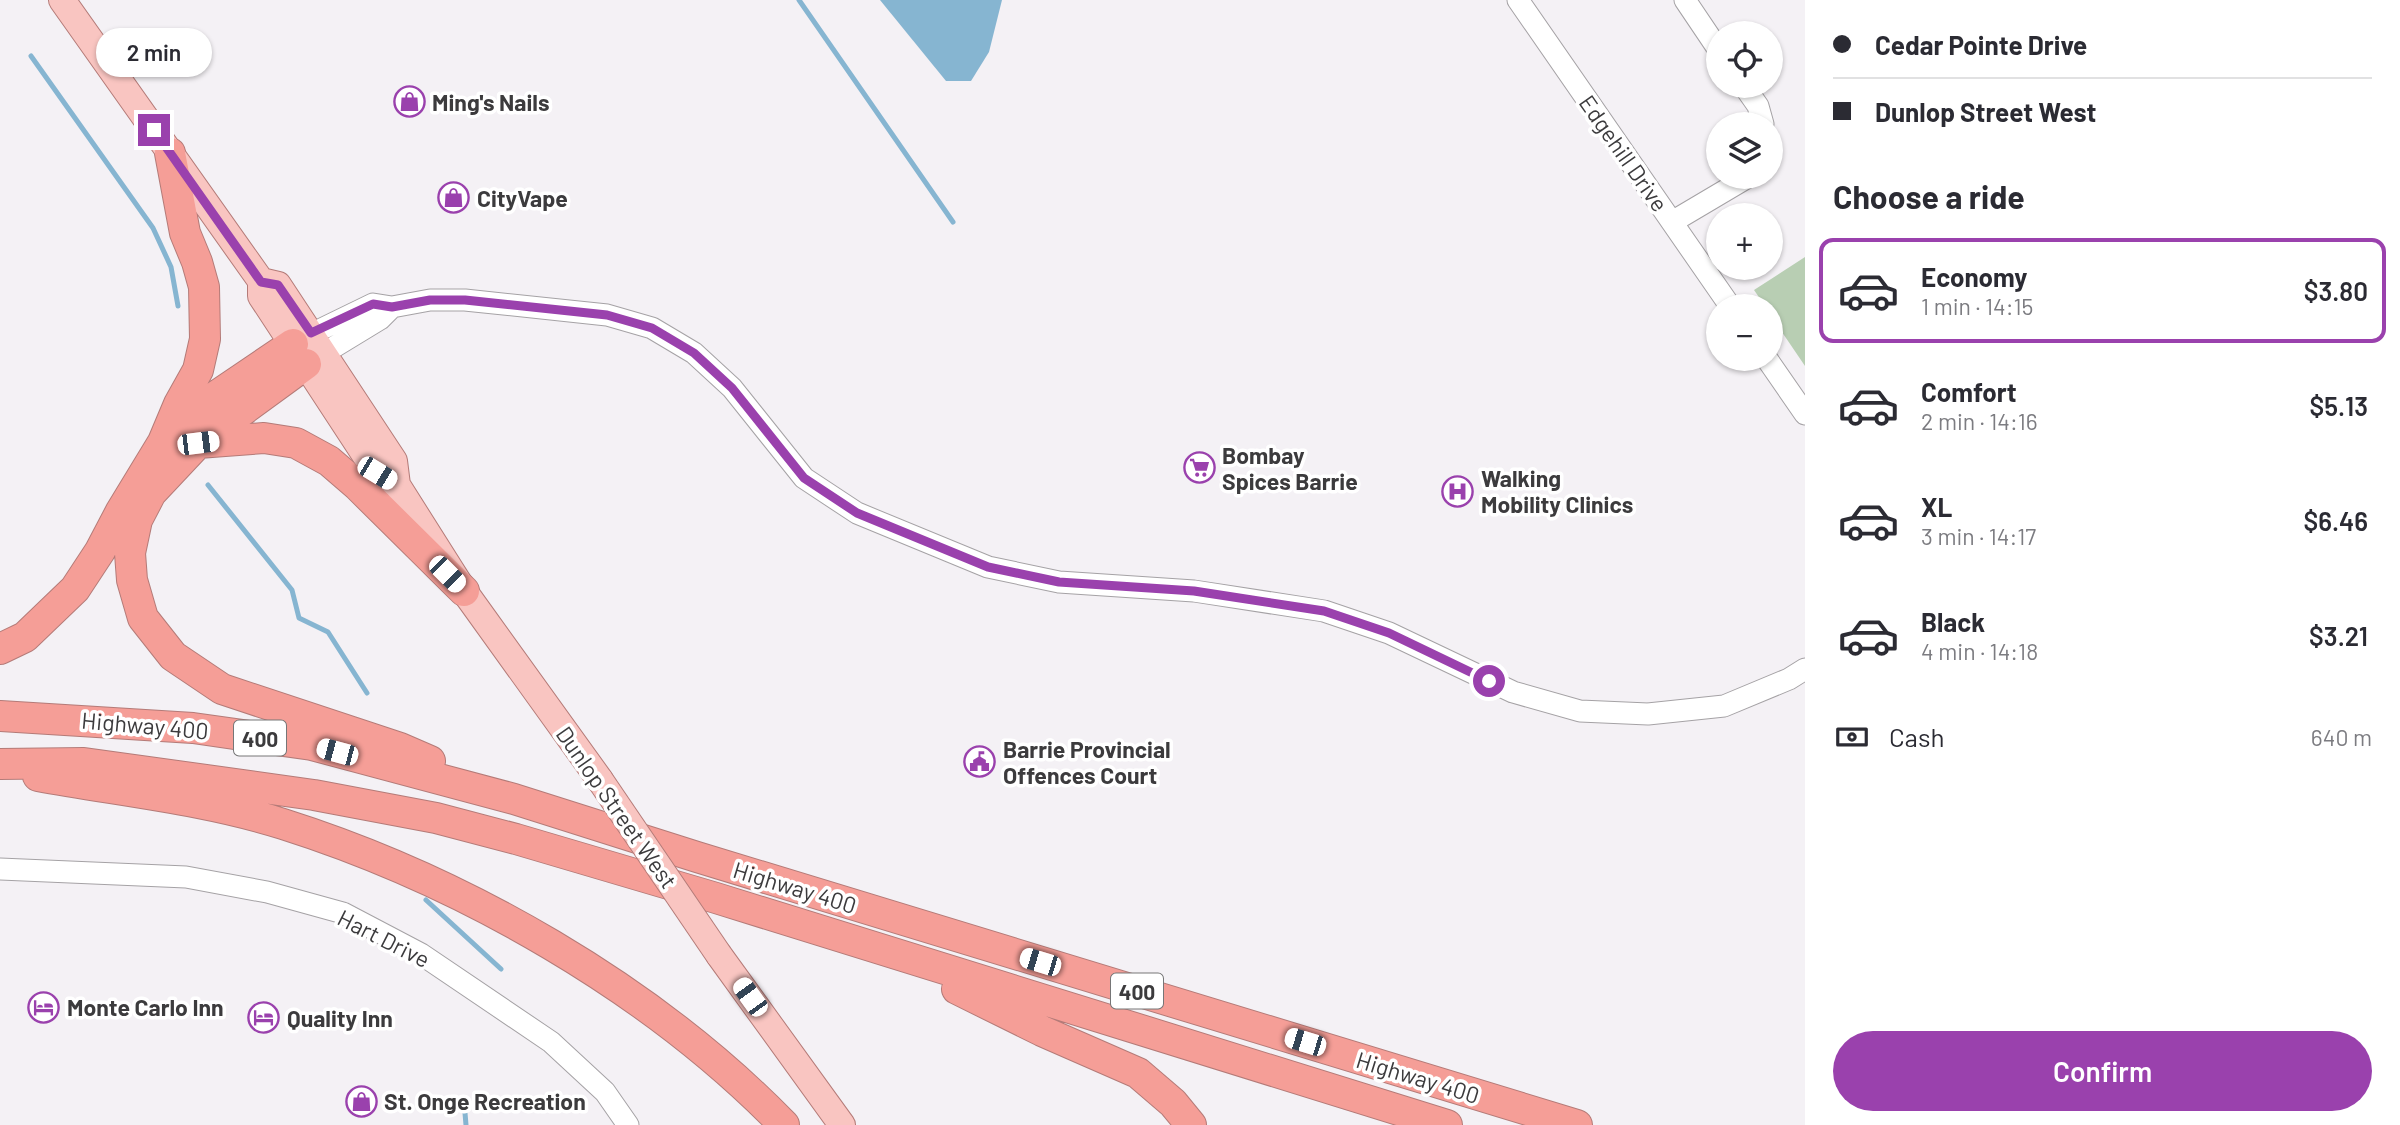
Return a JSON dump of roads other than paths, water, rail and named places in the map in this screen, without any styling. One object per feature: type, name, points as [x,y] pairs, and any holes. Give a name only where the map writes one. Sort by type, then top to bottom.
[{"type":"highway","points":[[0,649],[25,637],[75,590],[163,442],[179,404],[198,370],[205,339],[204,287],[185,233],[170,153]]},
{"type":"highway","points":[[163,442],[200,407],[308,349]]},
{"type":"highway","points":[[308,349],[198,443],[151,493],[138,520],[130,553],[132,580],[144,618],[173,656],[222,689],[400,748],[514,799]]},
{"type":"highway","points":[[198,443],[264,438],[296,443],[329,461],[358,486],[464,592]]},
{"type":"highway","name":"Highway 400","points":[[0,716],[193,728],[312,745],[514,799],[1577,1125]]},
{"type":"highway","name":"Highway 400","points":[[0,764],[84,763],[314,795],[436,818],[615,868],[1447,1125]]},
{"type":"highway","points":[[0,770],[215,807],[282,824],[346,846],[458,893],[557,949],[633,998],[704,1052],[784,1125]]},
{"type":"highway","points":[[879,949],[1042,1031],[1138,1073],[1173,1103],[1191,1125]]},
{"type":"main road","name":"Dunlop Street West","points":[[62,0],[261,282],[261,296],[308,349],[377,473],[397,485],[464,592],[600,780],[719,954],[842,1125]]},
{"type":"street","name":"Edgehill Drive","points":[[1518,0],[1722,294]]},
{"type":"street","points":[[1685,0],[1706,31]]},
{"type":"street","points":[[1672,222],[1728,189]]},
{"type":"street","points":[[308,349],[380,320],[392,307],[430,300],[465,300],[607,315],[652,328],[694,353],[732,388],[804,478],[857,513],[988,567],[1059,582],[1194,591],[1324,611],[1389,633],[1513,692],[1580,712],[1648,714],[1724,706],[1789,680],[1805,668]]},
{"type":"street","points":[[1775,371],[1805,414]]},
{"type":"street","name":"Hart Drive","points":[[0,869],[186,877],[267,891],[343,913],[421,954],[551,1042],[605,1092],[628,1125]]},
{"type":"water","points":[[880,0],[1002,0],[989,52],[971,81],[946,81]]},
{"type":"waterway","points":[[799,0],[953,222]]},
{"type":"waterway","points":[[31,56],[153,228],[171,267],[178,306]]},
{"type":"waterway","points":[[208,485],[292,590],[299,618],[328,632],[367,693]]},
{"type":"waterway","points":[[426,900],[501,969]]},
{"type":"waterway","points":[[465,1113],[466,1125]]},
{"type":"place","name":"Ming's Nails","points":[[409,102]]},
{"type":"place","name":"CityVape","points":[[454,198]]},
{"type":"place","name":"Bombay Spices Barrie","points":[[1199,468]]},
{"type":"place","name":"Walking Mobility Clinics","points":[[1458,491]]},
{"type":"place","name":"Barrie Provincial Offences Court","points":[[980,762]]},
{"type":"place","name":"Monte Carlo Inn","points":[[44,1007]]},
{"type":"place","name":"Quality Inn","points":[[264,1018]]},
{"type":"place","name":"St. Onge Recreation","points":[[361,1101]]}]
